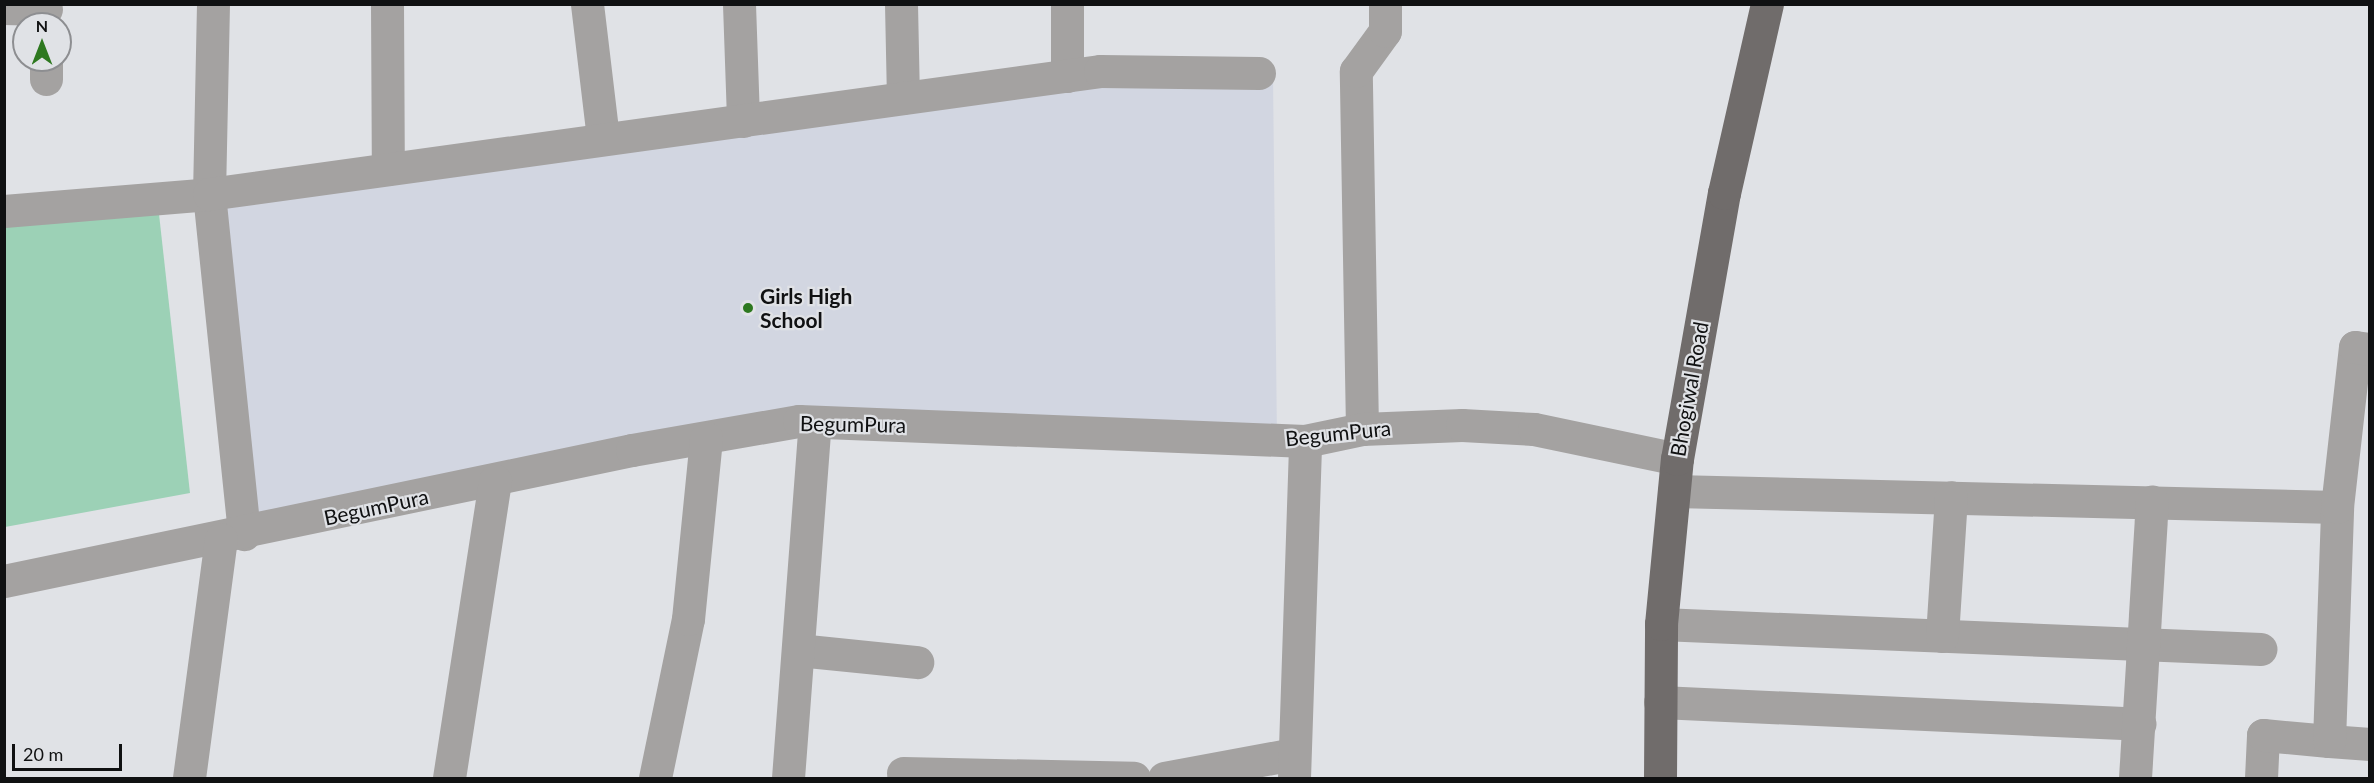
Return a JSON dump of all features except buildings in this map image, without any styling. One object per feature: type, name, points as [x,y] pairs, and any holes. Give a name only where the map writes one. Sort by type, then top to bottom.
[{"type":"main road","name":"Bhogiwal Road","points":[[1660,778],[1661,624],[1677,459],[1724,194],[1767,4]]},
{"type":"street","points":[[189,778],[232,536],[208,194],[213,4]]},
{"type":"street","points":[[387,4],[388,169]]},
{"type":"street","points":[[587,4],[603,139]]},
{"type":"street","points":[[739,4],[743,121]]},
{"type":"street","points":[[901,4],[903,98]]},
{"type":"street","points":[[1067,4],[1067,76]]},
{"type":"street","points":[[1362,429],[1356,71],[1386,31],[1385,4]]},
{"type":"street","points":[[4,8],[46,12]]},
{"type":"street","points":[[4,211],[208,194],[1100,71],[1259,73]]},
{"type":"street","points":[[2329,741],[2337,507],[2355,346],[2370,349]]},
{"type":"street","points":[[788,778],[816,422]]},
{"type":"street","name":"BegumPura","points":[[4,581],[706,438],[816,422],[1305,441],[1362,429],[1534,429],[1677,459]]},
{"type":"street","points":[[655,778],[688,619],[706,438]]},
{"type":"street","points":[[1164,778],[1294,766],[1305,441]]},
{"type":"street","points":[[449,778],[495,482]]},
{"type":"street","points":[[1674,491],[2337,507]]},
{"type":"street","points":[[1942,636],[1951,497]]},
{"type":"street","points":[[2135,778],[2152,502]]},
{"type":"street","points":[[1661,624],[2260,649]]},
{"type":"street","points":[[798,650],[917,662]]},
{"type":"street","points":[[1660,702],[2139,724]]},
{"type":"street","points":[[2261,778],[2263,735],[2370,744]]},
{"type":"street","points":[[903,773],[1134,778]]},
{"type":"shaded area","name":"Girls High School","points":[[1100,71],[1273,76],[1277,440],[799,421],[244,534],[209,194]]},
{"type":"green space","points":[[159,214],[190,493],[5,527],[5,227]]},
{"type":"place","name":"Girls High School","points":[[748,308]]}]
